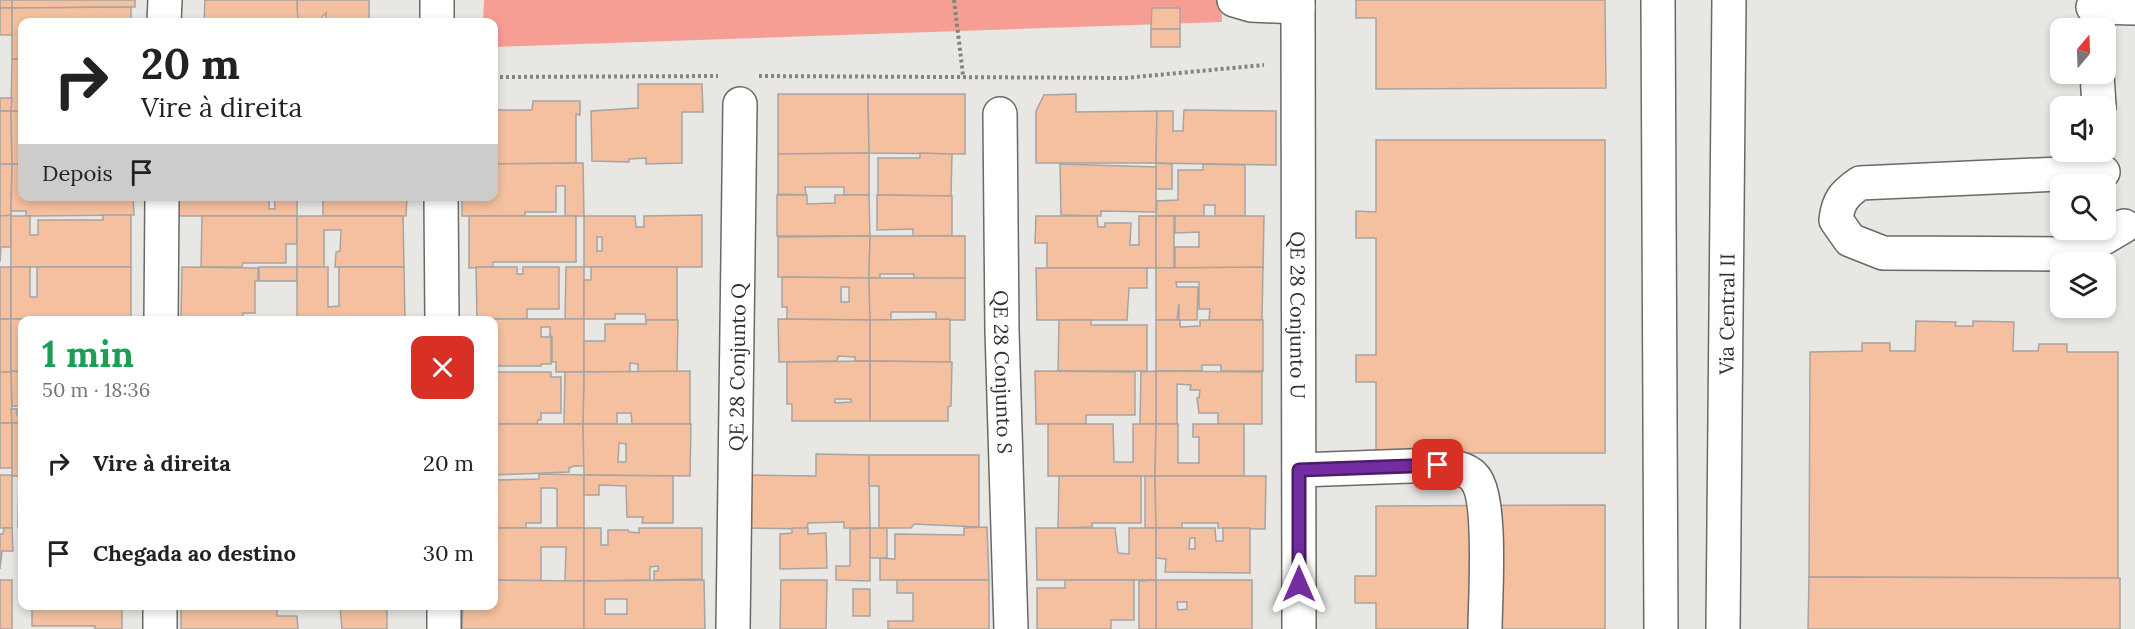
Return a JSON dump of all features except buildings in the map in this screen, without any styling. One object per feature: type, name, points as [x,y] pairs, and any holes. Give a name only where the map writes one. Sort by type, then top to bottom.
[{"type":"street","points":[[164,18],[165,0]]},
{"type":"street","points":[[437,0],[437,18]]},
{"type":"street","points":[[1234,0],[1251,5],[1298,4]]},
{"type":"street","points":[[1658,0],[1661,629]]},
{"type":"street","name":"Via Central II","points":[[1723,629],[1729,0]]},
{"type":"street","name":"QE 28 Conjunto U","points":[[1298,4],[1299,629]]},
{"type":"street","points":[[2094,12],[2135,8]]},
{"type":"street","name":"QE 28 Conjunto Q","points":[[733,629],[740,104]]},
{"type":"street","name":"QE 28 Conjunto S","points":[[1000,114],[1002,331],[1011,629]]},
{"type":"street","points":[[2103,169],[1860,183],[1845,194],[1837,205],[1836,220],[1850,240],[1883,254],[2064,254],[2085,249],[2122,221]]},
{"type":"street","points":[[161,316],[162,201]]},
{"type":"street","points":[[441,201],[442,316]]},
{"type":"street","points":[[1299,470],[1438,465],[1461,469],[1475,477],[1484,500],[1485,629]]},
{"type":"street","points":[[160,610],[160,629]]},
{"type":"street","points":[[444,610],[444,629]]},
{"type":"path","points":[[954,0],[963,75],[1125,78],[1298,62]]},
{"type":"shaded area","points":[[484,0],[1221,0],[1222,22],[498,47],[498,18],[483,18]]},
{"type":"route","points":[[1299,584],[1299,470],[1438,465]]}]
